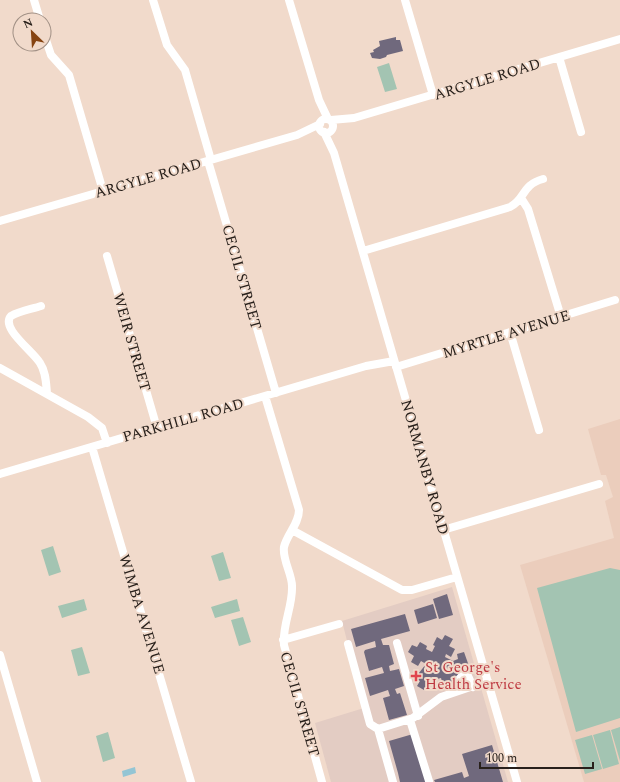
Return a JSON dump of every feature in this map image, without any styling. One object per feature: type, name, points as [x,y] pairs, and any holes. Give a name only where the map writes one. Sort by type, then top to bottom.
[{"type":"street","points":[[34,0],[38,12]]},
{"type":"street","name":"CECIL STREET","points":[[153,0],[167,45],[185,70],[209,160],[276,393]]},
{"type":"street","name":"NORMANBY ROAD","points":[[289,0],[517,782]]},
{"type":"street","points":[[405,0],[433,95]]},
{"type":"street","name":"ARGYLE ROAD","points":[[0,221],[620,39]]},
{"type":"street","points":[[50,52],[69,75],[103,191]]},
{"type":"street","points":[[559,57],[581,132]]},
{"type":"street","points":[[363,251],[510,208],[518,203],[529,185],[543,178]]},
{"type":"street","points":[[521,198],[528,209],[561,317]]},
{"type":"street","name":"WEIR STREET","points":[[107,256],[157,428]]},
{"type":"street","name":"MYRTLE AVENUE","points":[[394,361],[510,332],[615,300]]},
{"type":"street","points":[[41,306],[11,316],[3,324],[7,333],[33,354],[41,364],[45,375],[47,393]]},
{"type":"street","points":[[510,332],[539,430]]},
{"type":"street","name":"PARKHILL ROAD","points":[[0,474],[366,366],[394,361]]},
{"type":"street","points":[[0,368],[77,410],[102,428],[104,444]]},
{"type":"street","name":"CECIL STREET","points":[[265,396],[298,505],[299,514],[284,548],[292,588],[291,604],[283,640],[322,782]]},
{"type":"street","name":"WIMBA AVENUE","points":[[92,447],[191,782]]},
{"type":"street","points":[[443,530],[599,484]]},
{"type":"street","points":[[292,530],[402,590],[412,590],[457,577]]},
{"type":"street","points":[[283,640],[339,624]]},
{"type":"street","points":[[397,643],[418,716]]},
{"type":"street","points":[[348,644],[370,724],[378,729],[393,782]]},
{"type":"street","points":[[0,655],[37,782]]},
{"type":"street","points":[[461,690],[459,679],[463,675],[468,676],[473,687]]},
{"type":"street","points":[[378,729],[410,720],[418,716],[441,698],[488,681]]},
{"type":"street","points":[[410,720],[429,781]]},
{"type":"shaded area","points":[[620,419],[620,782],[584,782],[520,565],[614,538],[605,501],[613,497],[606,475],[601,475],[588,429]]},
{"type":"shaded area","name":"St George's Health Service","points":[[452,587],[508,782],[331,782],[315,723],[364,708],[342,621]]},
{"type":"green space","points":[[389,63],[397,89],[385,92],[377,67]]},
{"type":"green space","points":[[53,546],[61,572],[49,576],[41,550]]},
{"type":"green space","points":[[223,552],[231,578],[219,581],[211,556]]},
{"type":"green space","points":[[610,568],[620,570],[620,718],[576,732],[537,588]]},
{"type":"green space","points":[[84,599],[87,610],[62,618],[58,606]]},
{"type":"green space","points":[[237,599],[240,611],[215,618],[211,607]]},
{"type":"green space","points":[[243,617],[251,642],[239,646],[231,620]]},
{"type":"green space","points":[[82,647],[90,673],[78,676],[71,650]]},
{"type":"green space","points":[[620,727],[620,761],[611,730]]},
{"type":"green space","points":[[610,730],[619,764],[603,769],[593,735]]},
{"type":"green space","points":[[108,732],[115,758],[103,762],[96,736]]},
{"type":"green space","points":[[592,735],[602,769],[585,774],[575,740]]},
{"type":"water","points":[[135,767],[136,773],[123,777],[122,771]]},
{"type":"building","points":[[396,37],[396,40],[400,40],[403,51],[387,55],[386,57],[380,59],[372,58],[370,53],[374,52],[373,50],[380,46],[379,41]]},
{"type":"building","points":[[447,594],[453,615],[439,619],[433,599]]},
{"type":"building","points":[[433,604],[437,618],[418,624],[414,610]]},
{"type":"building","points":[[405,614],[410,631],[381,639],[383,645],[389,645],[394,664],[389,666],[390,671],[399,669],[404,686],[395,689],[397,694],[400,693],[407,715],[389,720],[383,698],[390,696],[388,690],[370,696],[365,678],[384,673],[382,667],[369,671],[364,652],[365,650],[376,647],[375,641],[356,647],[351,629]]},
{"type":"building","points":[[445,635],[453,639],[449,646],[455,649],[451,657],[446,654],[445,657],[453,661],[458,659],[457,654],[464,652],[470,669],[456,673],[464,678],[462,681],[454,676],[457,686],[444,689],[441,678],[437,679],[434,687],[428,684],[424,690],[417,686],[420,681],[415,678],[426,664],[421,661],[418,666],[411,662],[414,656],[408,652],[412,645],[417,647],[420,642],[427,646],[426,649],[432,652],[435,646],[433,645],[437,637],[442,640]]},
{"type":"building","points":[[413,734],[426,782],[400,782],[389,741]]},
{"type":"building","points":[[492,745],[503,782],[435,782],[434,780],[462,772],[464,778],[469,776],[462,754]]},
{"type":"place","name":"St George's Health Service","points":[[416,676]]}]
